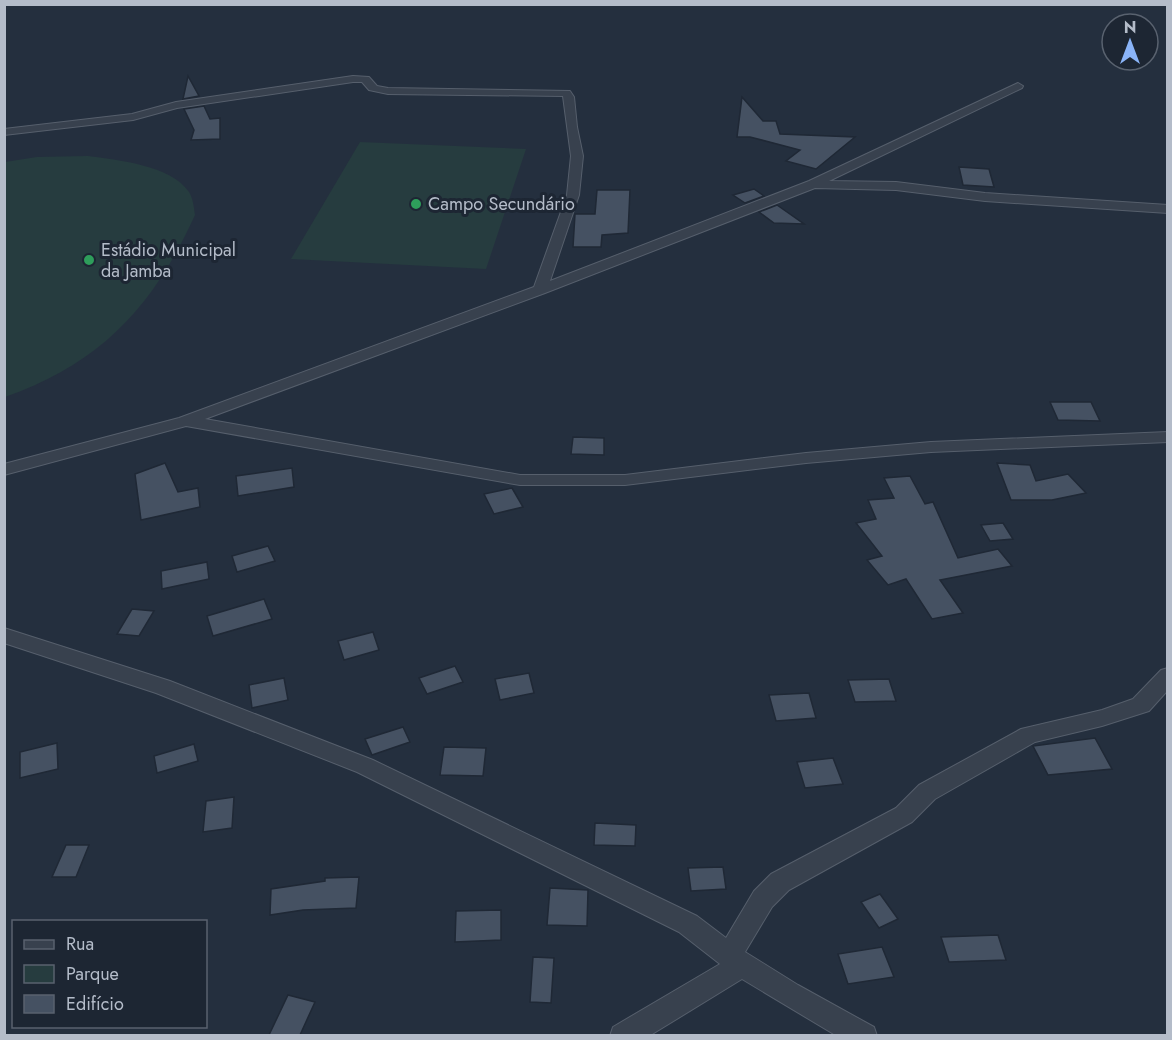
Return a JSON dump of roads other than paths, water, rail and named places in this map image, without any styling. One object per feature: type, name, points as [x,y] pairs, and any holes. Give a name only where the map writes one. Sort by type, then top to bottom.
[{"type":"street","points":[[4,132],[133,117],[176,105],[353,79],[365,80],[373,88],[388,92],[566,93],[569,97],[571,127],[577,156],[573,195],[540,290]]},
{"type":"street","points":[[4,470],[185,421],[540,290],[813,184],[1018,86]]},
{"type":"street","points":[[813,184],[896,186],[1033,201],[1167,209]]},
{"type":"street","points":[[185,421],[520,480],[557,481],[625,480],[806,458],[931,447],[1167,437]]},
{"type":"street","points":[[4,635],[163,687],[365,766],[688,924],[736,960],[789,994],[864,1035]]},
{"type":"street","points":[[623,1035],[736,960],[763,899],[780,882],[819,858],[904,815],[927,792],[1029,735],[1101,718],[1141,705],[1167,676]]},
{"type":"place","name":"Campo Secundário","points":[[416,204]]},
{"type":"place","name":"Estádio Municipal da Jamba","points":[[89,260]]}]
